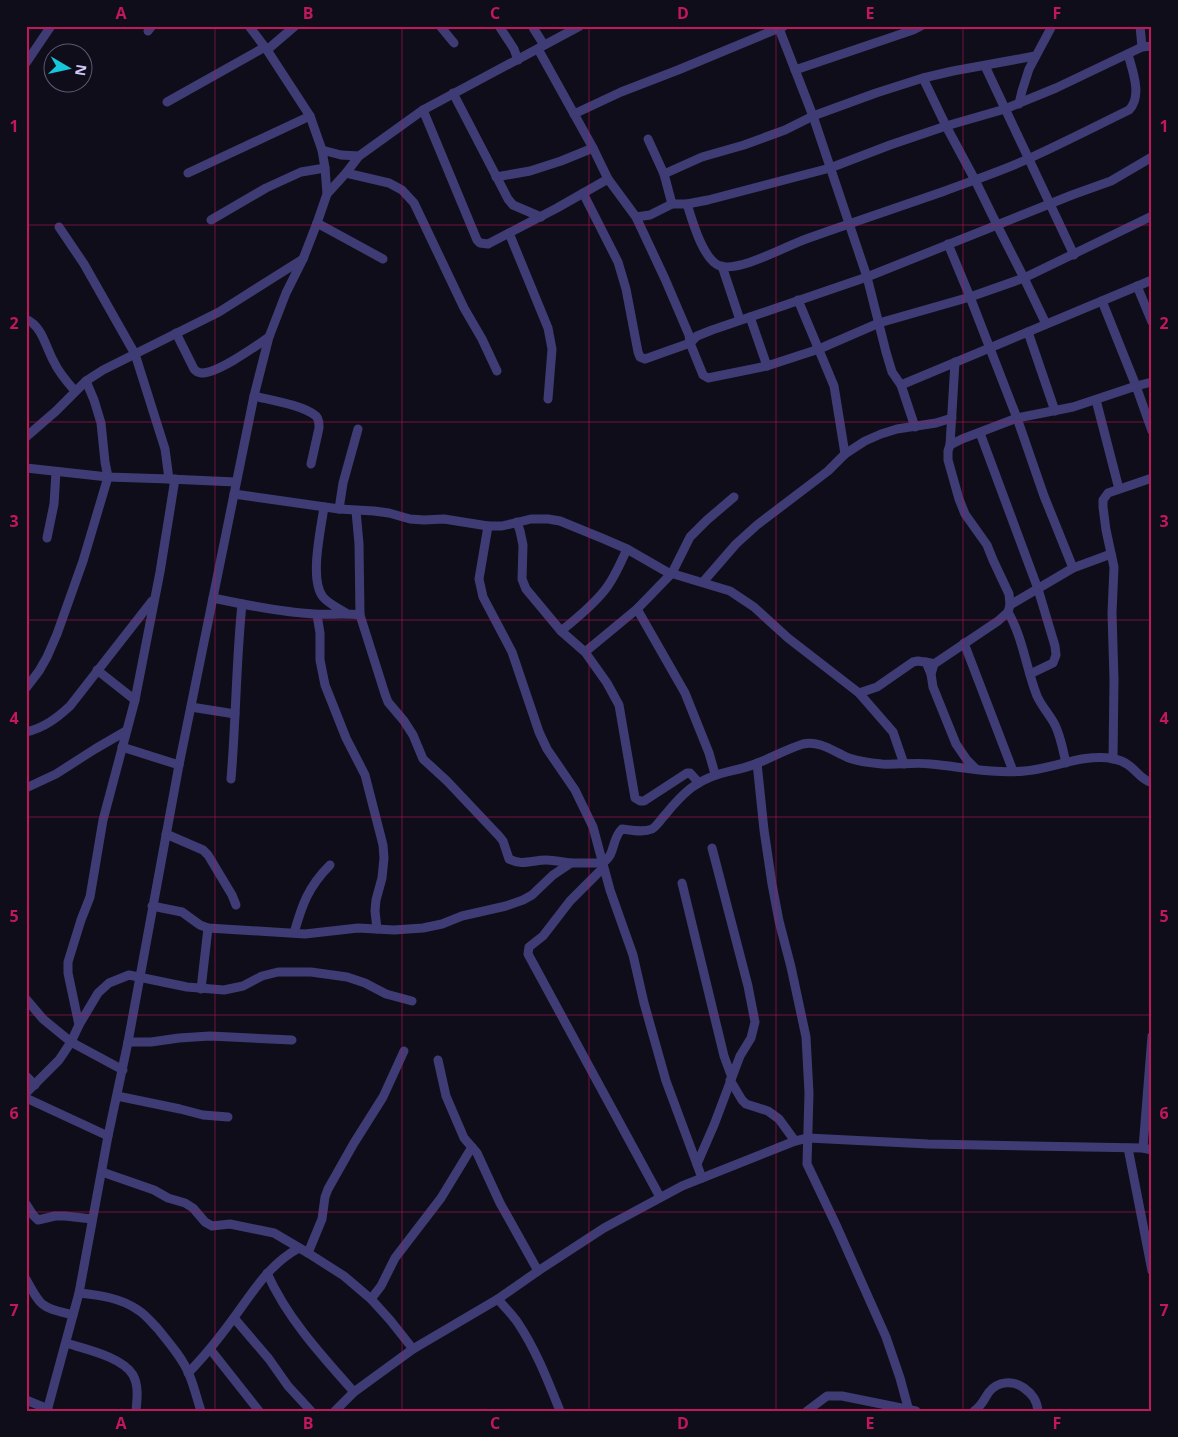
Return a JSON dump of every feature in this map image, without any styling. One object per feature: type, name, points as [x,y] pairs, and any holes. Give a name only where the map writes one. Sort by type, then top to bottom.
[{"type":"street","points":[[26,63],[51,26]]},
{"type":"street","points":[[26,1400],[48,1410],[74,1315],[108,1136],[123,1070],[179,765],[254,396],[269,336],[286,292],[303,259],[327,194],[326,168],[310,116],[266,48],[249,26]]},
{"type":"street","points":[[167,102],[266,48],[295,26]]},
{"type":"street","points":[[440,26],[454,43]]},
{"type":"street","points":[[499,26],[514,49],[518,60]]},
{"type":"street","points":[[532,26],[574,114],[608,179],[636,217],[688,332],[703,375],[708,378],[767,366],[818,349],[879,323],[1024,278],[1152,216]]},
{"type":"street","points":[[327,194],[359,156],[423,110],[580,26]]},
{"type":"street","points":[[795,70],[921,26]]},
{"type":"street","points":[[1019,104],[1025,79],[1035,56],[1052,26]]},
{"type":"street","points":[[636,217],[650,215],[672,204],[687,204],[830,168],[946,126],[1019,104],[1147,46],[1140,26]]},
{"type":"street","points":[[574,114],[620,92],[780,27],[813,116],[867,277],[892,372],[901,385],[915,427]]},
{"type":"street","points":[[687,204],[696,231],[708,256],[716,263],[722,266],[733,266],[755,260],[804,240],[1030,159],[1128,110],[1133,106],[1136,92],[1128,54]]},
{"type":"street","points":[[664,174],[702,157],[744,145],[785,130],[813,116],[923,78],[1035,56]]},
{"type":"street","points":[[985,66],[1074,254]]},
{"type":"street","points":[[923,78],[1046,324]]},
{"type":"street","points":[[453,93],[508,199],[513,205],[541,217]]},
{"type":"street","points":[[423,110],[480,243],[488,244],[541,217],[608,179]]},
{"type":"street","points":[[188,172],[310,116]]},
{"type":"street","points":[[648,139],[664,174],[672,204]]},
{"type":"street","points":[[496,177],[530,171],[593,148]]},
{"type":"street","points":[[322,150],[341,155],[359,156]]},
{"type":"street","points":[[583,193],[618,262],[626,289],[638,352],[640,357],[644,358],[690,342],[698,336],[740,320],[867,277],[1111,181],[1152,157]]},
{"type":"street","points":[[210,220],[266,188],[300,172],[326,168]]},
{"type":"street","points":[[346,173],[389,183],[402,190],[414,203],[464,308],[482,339],[497,371]]},
{"type":"street","points":[[317,223],[383,259]]},
{"type":"street","points":[[59,227],[84,264],[135,354],[172,479],[166,538],[135,700],[103,820],[90,897],[68,962],[68,973],[79,1025]]},
{"type":"street","points":[[510,233],[548,328],[552,349],[548,399]]},
{"type":"street","points":[[948,244],[1018,418],[1044,496],[1073,568]]},
{"type":"street","points":[[26,437],[86,381],[103,370],[219,312],[303,259]]},
{"type":"street","points":[[722,266],[740,320]]},
{"type":"street","points":[[901,385],[1152,280]]},
{"type":"street","points":[[1137,286],[1152,322]]},
{"type":"street","points":[[798,300],[834,386],[846,454]]},
{"type":"street","points":[[1102,301],[1152,430]]},
{"type":"street","points":[[750,317],[767,366]]},
{"type":"street","points":[[26,319],[34,323],[38,328],[62,376],[75,391]]},
{"type":"street","points":[[1028,332],[1055,411]]},
{"type":"street","points":[[176,333],[194,370],[203,373],[224,365],[255,347],[269,336]]},
{"type":"street","points":[[955,362],[948,460],[959,500],[965,514],[987,545],[992,560],[1009,594],[1009,608],[1018,630],[1030,674],[1044,710],[1058,731],[1066,763]]},
{"type":"street","points":[[26,688],[39,671],[57,634],[84,561],[108,477],[101,423],[86,381]]},
{"type":"street","points":[[950,445],[1018,418],[1096,400],[1152,382]]},
{"type":"street","points":[[254,396],[302,408],[316,416],[319,422],[310,464]]},
{"type":"street","points":[[1096,400],[1119,488]]},
{"type":"street","points":[[703,582],[736,544],[828,471],[846,454],[865,441],[897,429],[936,423],[952,418]]},
{"type":"street","points":[[339,509],[343,483],[358,429]]},
{"type":"street","points":[[980,433],[1038,589],[1055,646],[1056,655],[1053,663],[1030,674]]},
{"type":"street","points":[[26,468],[108,477],[236,482]]},
{"type":"street","points":[[47,538],[54,504],[56,472]]},
{"type":"street","points":[[1113,759],[1114,680],[1112,613],[1114,567],[1106,530],[1103,500],[1108,493],[1119,488],[1138,484],[1152,478]]},
{"type":"street","points":[[234,494],[339,509],[389,513],[410,519],[444,519],[488,526],[502,526],[517,522],[548,519],[560,521],[604,538],[672,574],[703,582],[730,591],[741,597],[788,638],[860,693],[893,732],[904,764]]},
{"type":"street","points":[[585,652],[637,609],[672,574],[690,537],[734,497]]},
{"type":"street","points":[[324,507],[316,576],[318,587],[324,598],[346,613]]},
{"type":"street","points":[[356,511],[359,544],[360,614],[384,694],[413,735],[423,759],[499,836],[503,841],[509,859],[514,862],[549,860],[603,865]]},
{"type":"street","points":[[517,522],[523,545],[522,579],[526,589],[561,631],[585,652],[607,683],[619,705],[636,798],[644,801],[687,773],[690,773],[699,783]]},
{"type":"street","points":[[488,526],[479,579],[483,597],[512,652],[547,750],[575,790],[593,827],[613,901],[634,955],[644,1003],[666,1081],[702,1178]]},
{"type":"street","points":[[561,631],[580,616],[604,591],[627,550]]},
{"type":"street","points":[[860,693],[878,686],[913,662],[930,663],[998,621],[1009,608],[1038,589],[1073,568],[1111,554]]},
{"type":"street","points":[[213,598],[288,612],[360,614]]},
{"type":"street","points":[[26,732],[40,728],[58,718],[70,706],[154,599]]},
{"type":"street","points":[[231,779],[237,652],[242,604]]},
{"type":"street","points":[[637,609],[685,693],[709,753],[715,774]]},
{"type":"street","points":[[317,614],[322,674],[326,690],[346,738],[365,775],[382,845],[384,858],[382,878],[375,910],[377,929]]},
{"type":"street","points":[[964,643],[1013,772]]},
{"type":"street","points":[[930,663],[933,687],[956,744],[976,769]]},
{"type":"street","points":[[97,670],[135,700]]},
{"type":"street","points":[[191,707],[235,714]]},
{"type":"street","points":[[26,788],[56,774],[126,731]]},
{"type":"street","points":[[660,1197],[528,954],[529,947],[542,936],[607,860],[615,839],[622,829],[642,831],[652,828],[681,798],[699,783],[715,774],[757,763],[794,747],[816,743],[857,761],[875,764],[930,764],[1013,772],[1086,759],[1113,759],[1131,766],[1142,778],[1152,783]]},
{"type":"street","points":[[122,747],[179,765]]},
{"type":"street","points":[[757,763],[764,830],[779,921],[792,967],[806,1037],[809,1093],[807,1164],[886,1337],[912,1410]]},
{"type":"street","points":[[166,834],[203,850],[208,855],[236,905]]},
{"type":"street","points":[[697,1164],[740,1056],[751,1038],[755,1022],[748,986],[712,848]]},
{"type":"street","points":[[152,906],[182,912],[200,925],[208,928],[305,934],[358,928],[410,930],[442,924],[462,916],[506,906],[532,895],[553,875],[571,863]]},
{"type":"street","points":[[294,933],[312,885],[330,865]]},
{"type":"street","points":[[682,883],[731,1078],[746,1104],[768,1111],[779,1119],[795,1141]]},
{"type":"street","points":[[201,989],[208,928]]},
{"type":"street","points":[[26,1093],[58,1060],[71,1042],[98,993],[109,983],[129,975],[201,989],[224,990],[243,986],[262,976],[278,972],[311,972],[347,976],[386,994],[412,1000]]},
{"type":"street","points":[[26,999],[43,1018],[71,1042],[123,1070]]},
{"type":"street","points":[[128,1042],[151,1042],[210,1036],[292,1040]]},
{"type":"street","points":[[336,1411],[354,1392],[412,1349],[498,1299],[604,1228],[660,1197],[795,1141],[808,1138],[928,1144],[1148,1149],[1152,1036]]},
{"type":"street","points":[[308,1253],[322,1219],[325,1197],[330,1184],[383,1097],[404,1051]]},
{"type":"street","points":[[438,1060],[446,1096],[464,1138],[477,1153],[500,1203],[538,1271]]},
{"type":"street","points":[[26,1076],[35,1085]]},
{"type":"street","points":[[117,1096],[203,1115],[228,1117]]},
{"type":"street","points":[[26,1098],[108,1136]]},
{"type":"street","points":[[371,1299],[381,1286],[395,1258],[441,1198],[472,1147]]},
{"type":"street","points":[[1128,1148],[1152,1271]]},
{"type":"street","points":[[102,1172],[190,1205],[205,1222],[212,1226],[230,1224],[269,1231],[308,1253],[344,1276],[371,1299],[412,1349]]},
{"type":"street","points":[[26,1204],[38,1220],[55,1216],[92,1219]]},
{"type":"street","points":[[188,1373],[210,1349],[267,1273],[287,1255],[299,1248]]},
{"type":"street","points":[[267,1273],[286,1310],[316,1350],[354,1392]]},
{"type":"street","points":[[26,1280],[42,1306],[74,1315]]},
{"type":"street","points":[[79,1293],[100,1295],[122,1302],[138,1310],[148,1319],[171,1344],[188,1373],[201,1411]]},
{"type":"street","points":[[498,1299],[517,1321],[525,1334],[544,1370],[560,1411]]},
{"type":"street","points":[[234,1318],[288,1386],[311,1411]]},
{"type":"street","points":[[66,1343],[100,1353],[128,1369],[136,1383],[136,1411]]},
{"type":"street","points":[[210,1349],[259,1411]]},
{"type":"street","points":[[974,1411],[979,1408],[992,1388],[1006,1382],[1020,1385],[1029,1392],[1035,1398],[1038,1411]]},
{"type":"street","points":[[807,1411],[827,1396],[842,1396],[912,1410]]},
{"type":"street","points":[[818,1411],[820,1401]]}]
